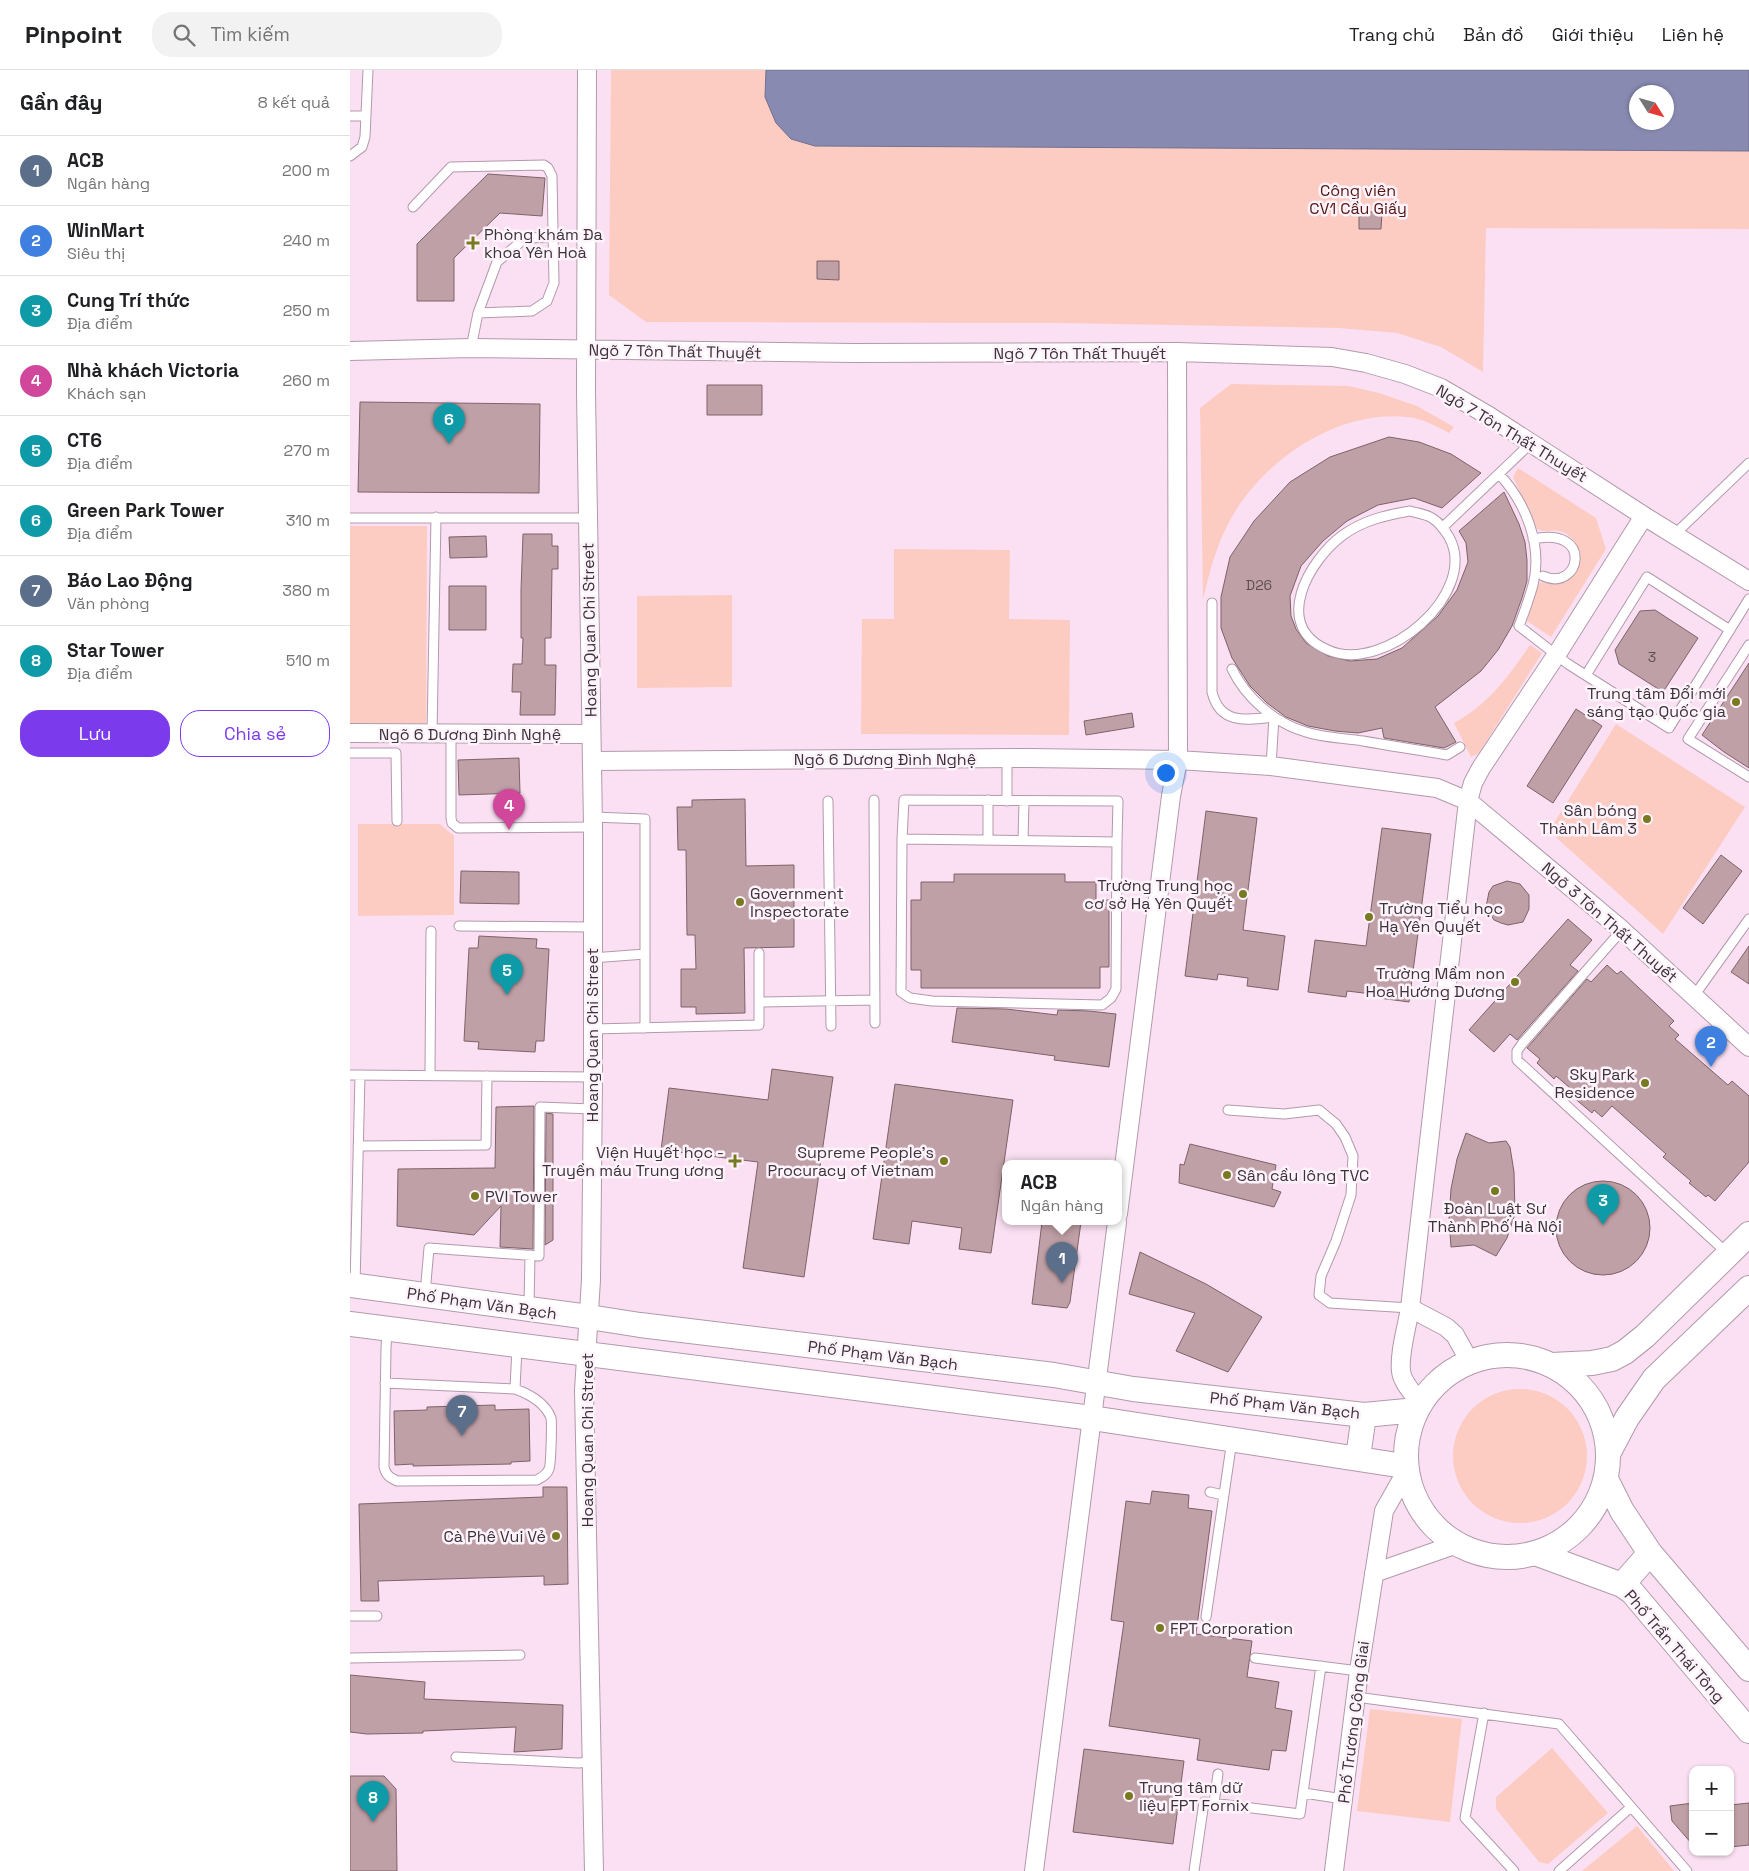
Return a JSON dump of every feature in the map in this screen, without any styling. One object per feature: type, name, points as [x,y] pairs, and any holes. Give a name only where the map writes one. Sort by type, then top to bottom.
[{"type":"main road","points":[[1552,1365],[1592,1363],[1612,1359],[1625,1352],[1645,1336],[1749,1234]]},
{"type":"main road","name":"Phố Phạm Văn Bạch","points":[[352,1285],[589,1317],[640,1326],[1044,1374],[1133,1389],[1364,1414],[1419,1407]]},
{"type":"main road","points":[[1608,1454],[1627,1418],[1654,1379],[1749,1288]]},
{"type":"main road","points":[[350,1324],[1092,1418],[1358,1457],[1405,1469]]},
{"type":"main road","points":[[1509,1355],[1531,1358],[1552,1365],[1576,1382],[1586,1392],[1598,1411],[1605,1432],[1608,1454],[1606,1479],[1600,1496],[1590,1513],[1575,1531],[1556,1544],[1535,1553],[1515,1557],[1495,1556],[1476,1552],[1457,1544],[1438,1530],[1425,1515],[1414,1495],[1405,1469],[1411,1427],[1419,1407],[1429,1393],[1446,1376],[1470,1362],[1487,1357],[1509,1355]]},
{"type":"main road","points":[[1358,1457],[1364,1414]]},
{"type":"main road","points":[[1606,1479],[1622,1511],[1650,1553],[1749,1669]]},
{"type":"main road","name":"Phố Trần Thái Tông","points":[[1535,1553],[1622,1585],[1632,1592],[1749,1731]]},
{"type":"main road","points":[[1622,1585],[1650,1553]]},
{"type":"street","name":"Hoang Quan Chi Street","points":[[586,70],[587,518],[593,822],[593,1077],[591,1280],[584,1390],[594,1871]]},
{"type":"street","name":"Ngõ 7 Tôn Thất Thuyết","points":[[350,351],[471,348],[854,353],[1177,352],[1332,357],[1366,363],[1404,374],[1441,388],[1749,581]]},
{"type":"street","points":[[1122,1183],[1178,760],[1177,352]]},
{"type":"street","points":[[1419,1407],[1401,1372],[1403,1347],[1410,1308],[1468,801],[1473,783],[1481,768],[1551,650],[1644,516]]},
{"type":"street","name":"Ngõ 6 Dương Đình Nghệ","points":[[350,733],[590,734]]},
{"type":"street","name":"Ngõ 6 Dương Đình Nghệ","points":[[592,761],[1007,758],[1178,760],[1271,766]]},
{"type":"street","name":"Ngõ 3 Tôn Thất Thuyết","points":[[1271,766],[1436,788],[1468,801],[1622,930],[1749,1047]]},
{"type":"street","points":[[1034,1871],[1117,1225]]},
{"type":"street","points":[[1410,1308],[1446,1327],[1455,1335],[1470,1362]]},
{"type":"street","name":"Phố Trương Công Giai","points":[[1334,1871],[1359,1671],[1384,1511],[1405,1469]]},
{"type":"street","points":[[1374,1573],[1457,1544]]},
{"type":"lane","points":[[350,156],[362,147],[365,137],[368,70]]},
{"type":"lane","points":[[350,116],[366,116]]},
{"type":"lane","points":[[413,207],[451,167],[544,165],[548,168],[552,176],[554,283],[547,301],[532,311],[478,313]]},
{"type":"lane","points":[[471,348],[478,313],[497,262],[524,239],[552,236]]},
{"type":"lane","points":[[1443,527],[1531,444]]},
{"type":"lane","points":[[1674,535],[1749,464]]},
{"type":"lane","points":[[1499,474],[1517,498],[1533,539],[1536,566],[1533,584],[1519,626],[1568,664],[1669,728],[1749,599]]},
{"type":"lane","points":[[1410,511],[1431,517],[1443,527],[1452,542],[1455,560],[1453,576],[1444,597],[1435,610],[1415,629],[1383,649],[1353,656],[1328,650],[1307,635],[1301,622],[1298,608],[1301,590],[1311,570],[1324,551],[1344,534],[1366,521],[1386,514],[1410,511]]},
{"type":"lane","points":[[432,734],[436,517]]},
{"type":"lane","points":[[350,518],[587,518]]},
{"type":"lane","points":[[1533,539],[1560,538],[1569,544],[1575,552],[1574,566],[1567,574],[1555,580],[1543,576]]},
{"type":"lane","points":[[1586,675],[1647,577],[1730,630]]},
{"type":"lane","points":[[1212,603],[1212,692],[1219,709],[1230,717],[1260,718],[1274,716]]},
{"type":"lane","points":[[1749,645],[1688,739],[1749,777]]},
{"type":"lane","points":[[1232,669],[1246,692],[1274,716],[1306,732],[1447,755],[1460,747]]},
{"type":"lane","points":[[1271,766],[1274,716]]},
{"type":"lane","points":[[451,734],[451,818],[452,824],[458,828],[645,819],[645,1028]]},
{"type":"lane","points":[[350,753],[396,753],[397,821]]},
{"type":"lane","points":[[1007,758],[1007,800]]},
{"type":"lane","points":[[874,800],[875,1023]]},
{"type":"lane","points":[[904,800],[1007,800],[1118,801],[1116,989],[1111,998],[1102,1004],[921,1000],[910,998],[901,992],[904,800]]},
{"type":"lane","points":[[988,800],[988,840]]},
{"type":"lane","points":[[828,801],[831,1026]]},
{"type":"lane","points":[[1023,840],[1024,801]]},
{"type":"lane","points":[[902,839],[1117,842]]},
{"type":"lane","points":[[1694,996],[1749,919]]},
{"type":"lane","points":[[460,926],[592,928]]},
{"type":"lane","points":[[430,1075],[431,930]]},
{"type":"lane","points":[[1622,930],[1517,1051],[1517,1060],[1729,1254]]},
{"type":"lane","points":[[592,1029],[759,1025],[759,953]]},
{"type":"lane","points":[[592,958],[645,954]]},
{"type":"lane","points":[[759,1002],[875,1000]]},
{"type":"lane","points":[[352,1285],[358,1146],[355,1075],[593,1077]]},
{"type":"lane","points":[[358,1146],[486,1145],[487,1076]]},
{"type":"lane","points":[[425,1296],[429,1248],[539,1256],[540,1107],[592,1109]]},
{"type":"lane","points":[[1228,1110],[1284,1114],[1319,1110],[1336,1124],[1345,1137],[1352,1156],[1351,1194],[1336,1241],[1321,1276],[1319,1295],[1330,1303],[1410,1308]]},
{"type":"lane","points":[[529,1310],[530,1255]]},
{"type":"lane","points":[[386,1383],[515,1389],[530,1394],[551,1419],[550,1468],[546,1475],[537,1480],[397,1481],[389,1477],[385,1473],[384,1467],[386,1383],[388,1329]]},
{"type":"lane","points":[[515,1389],[517,1346]]},
{"type":"lane","points":[[1206,1617],[1232,1440]]},
{"type":"lane","points":[[1210,1492],[1223,1495]]},
{"type":"lane","points":[[350,1616],[377,1616]]},
{"type":"lane","points":[[350,1658],[520,1655]]},
{"type":"lane","points":[[1256,1658],[1359,1671]]},
{"type":"lane","points":[[1194,1871],[1204,1802],[1300,1814],[1321,1666]]},
{"type":"lane","points":[[1356,1698],[1559,1724],[1687,1871]]},
{"type":"lane","points":[[1484,1713],[1465,1818],[1514,1871]]},
{"type":"lane","points":[[456,1757],[591,1762]]},
{"type":"lane","points":[[1214,1803],[1218,1774]]},
{"type":"lane","points":[[1304,1792],[1343,1799]]},
{"type":"lane","points":[[1558,1871],[1631,1807]]},
{"type":"green space","name":"Công viên CV1 Cầu Giấy","points":[[611,70],[1749,70],[1749,229],[1486,228],[1483,372],[1441,347],[1397,333],[1339,328],[1059,323],[646,322],[609,295]]},
{"type":"green space","points":[[1231,384],[1349,386],[1379,393],[1417,406],[1454,427],[1449,433],[1434,425],[1407,417],[1381,417],[1355,421],[1307,442],[1285,457],[1247,494],[1227,525],[1211,567],[1203,600],[1200,408]]},
{"type":"green space","points":[[1518,468],[1596,518],[1606,549],[1551,637],[1527,621],[1538,584],[1541,582],[1558,584],[1570,579],[1577,569],[1579,562],[1578,549],[1566,534],[1559,531],[1542,531],[1536,528],[1513,477]]},
{"type":"green space","points":[[350,526],[427,526],[426,723],[350,723]]},
{"type":"green space","points":[[894,549],[1010,550],[1009,619],[1070,620],[1069,735],[861,734],[862,619],[894,619]]},
{"type":"green space","points":[[732,595],[732,687],[637,688],[637,596]]},
{"type":"green space","points":[[1530,645],[1542,653],[1479,753],[1471,757],[1454,723],[1478,707],[1497,689]]},
{"type":"green space","name":"Sân bóng Thành Lâm 3","points":[[1616,724],[1745,807],[1663,934],[1549,831]]},
{"type":"green space","points":[[358,824],[440,824],[454,836],[454,915],[358,916]]},
{"type":"green space","points":[[1520,1389],[1546,1394],[1567,1409],[1582,1430],[1587,1456],[1582,1482],[1567,1503],[1546,1518],[1520,1523],[1494,1518],[1473,1503],[1458,1482],[1453,1456],[1458,1430],[1473,1409],[1494,1394]]},
{"type":"green space","points":[[1370,1709],[1462,1719],[1450,1822],[1357,1811]]},
{"type":"green space","points":[[1552,1748],[1608,1813],[1548,1864],[1539,1862],[1496,1809],[1496,1797]]},
{"type":"green space","points":[[1637,1826],[1674,1871],[1582,1871]]},
{"type":"water","points":[[766,70],[1749,70],[1749,151],[815,146],[791,139],[776,123],[765,97]]},
{"type":"building","points":[[488,174],[545,178],[542,216],[500,213],[454,258],[454,301],[417,301],[417,244]]},
{"type":"building","points":[[1359,212],[1382,212],[1381,229],[1359,229]]},
{"type":"building","points":[[817,261],[839,261],[839,280],[817,279]]},
{"type":"building","points":[[707,385],[762,385],[762,415],[707,415]]},
{"type":"building","points":[[360,402],[540,404],[539,493],[358,492]]},
{"type":"building","points":[[1389,437],[1419,442],[1451,454],[1481,473],[1442,508],[1414,498],[1378,505],[1347,521],[1323,541],[1301,566],[1290,596],[1291,616],[1296,629],[1306,643],[1328,656],[1350,661],[1377,659],[1402,648],[1438,616],[1457,590],[1468,562],[1466,543],[1459,531],[1504,492],[1525,542],[1527,581],[1512,626],[1498,650],[1481,671],[1435,707],[1456,742],[1444,748],[1384,738],[1382,728],[1358,733],[1335,731],[1308,726],[1286,717],[1267,703],[1250,686],[1232,658],[1221,628],[1221,597],[1230,557],[1254,521],[1290,482],[1330,457]]},
{"type":"building","points":[[523,534],[552,534],[552,546],[558,546],[558,569],[552,569],[551,638],[545,638],[545,665],[556,665],[555,715],[520,715],[521,692],[512,692],[513,664],[522,664],[521,590]]},
{"type":"building","points":[[486,536],[487,557],[450,558],[449,537]]},
{"type":"building","points":[[449,586],[486,586],[486,630],[449,630]]},
{"type":"building","points":[[1655,610],[1698,638],[1663,692],[1619,664],[1615,650],[1640,611]]},
{"type":"building","name":"Trung tâm Đổi mới sáng tạo Quốc gia","points":[[1749,663],[1749,768],[1702,735]]},
{"type":"building","points":[[1576,709],[1602,726],[1553,803],[1527,786]]},
{"type":"building","points":[[1132,713],[1134,727],[1086,735],[1084,721]]},
{"type":"building","points":[[519,758],[520,793],[459,795],[458,760]]},
{"type":"building","name":"Government Inspectorate","points":[[745,799],[746,866],[794,865],[794,947],[744,948],[745,1013],[696,1014],[696,1007],[681,1007],[681,969],[696,969],[695,935],[687,935],[686,850],[678,850],[677,807],[692,807],[692,800]]},
{"type":"building","points":[[1206,811],[1257,818],[1243,930],[1285,936],[1278,990],[1247,986],[1248,978],[1218,974],[1217,980],[1185,976]]},
{"type":"building","points":[[1382,828],[1431,834],[1409,1002],[1379,998],[1380,995],[1347,991],[1346,997],[1308,992],[1315,940],[1366,946]]},
{"type":"building","points":[[1721,855],[1742,871],[1703,924],[1683,908]]},
{"type":"building","points":[[461,871],[519,872],[519,904],[460,903]]},
{"type":"building","points":[[954,874],[1065,874],[1065,882],[1096,882],[1096,900],[1109,900],[1109,967],[1100,967],[1100,988],[921,988],[921,970],[911,970],[911,900],[921,900],[921,882],[954,882]]},
{"type":"building","points":[[1507,881],[1520,884],[1529,895],[1529,909],[1523,922],[1508,925],[1494,920],[1486,907],[1489,892],[1493,886]]},
{"type":"building","points":[[1568,919],[1592,940],[1570,965],[1578,971],[1517,1040],[1510,1034],[1494,1052],[1469,1030]]},
{"type":"building","points":[[479,936],[537,939],[536,948],[549,949],[544,1041],[536,1041],[535,1052],[478,1049],[479,1042],[464,1041],[469,948],[478,948]]},
{"type":"building","points":[[1749,946],[1749,984],[1731,972]]},
{"type":"building","name":"Sky Park Residence","points":[[1607,965],[1617,974],[1621,971],[1674,1021],[1669,1026],[1679,1035],[1675,1039],[1728,1085],[1732,1081],[1749,1096],[1749,1162],[1715,1201],[1708,1195],[1706,1197],[1689,1183],[1691,1181],[1663,1157],[1666,1154],[1612,1106],[1602,1117],[1594,1110],[1592,1113],[1573,1097],[1576,1093],[1556,1076],[1554,1079],[1537,1063],[1540,1059],[1527,1048],[1587,979],[1591,982]]},
{"type":"building","points":[[957,1008],[1006,1009],[1057,1015],[1058,1010],[1116,1014],[1109,1067],[1054,1060],[1055,1056],[952,1042]]},
{"type":"building","points":[[772,1069],[833,1077],[804,1277],[743,1268],[758,1162],[661,1150],[669,1088],[768,1100]]},
{"type":"building","name":"Supreme People's Procuracy of Vietnam","points":[[895,1084],[1013,1100],[1004,1160],[1002,1160],[1002,1176],[991,1253],[959,1249],[962,1228],[912,1221],[909,1244],[873,1239]]},
{"type":"building","name":"PVI Tower","points":[[534,1106],[533,1249],[500,1247],[501,1206],[474,1235],[397,1226],[398,1169],[495,1168],[496,1107]]},
{"type":"building","points":[[546,1113],[553,1114],[553,1240],[545,1245]]},
{"type":"building","points":[[1466,1133],[1489,1143],[1506,1141],[1510,1147],[1514,1172],[1515,1214],[1507,1238],[1496,1256],[1474,1245],[1451,1247],[1449,1219],[1451,1189],[1457,1159]]},
{"type":"building","name":"Sân cầu lông TVC","points":[[1190,1144],[1276,1165],[1272,1189],[1281,1192],[1274,1207],[1179,1183],[1180,1164],[1184,1165]]},
{"type":"building","points":[[1603,1181],[1621,1184],[1636,1195],[1647,1210],[1650,1228],[1647,1246],[1636,1261],[1621,1272],[1603,1275],[1585,1272],[1570,1261],[1559,1246],[1556,1228],[1559,1210],[1570,1195],[1585,1184]]},
{"type":"building","points":[[1042,1225],[1081,1225],[1070,1302],[1067,1308],[1032,1304]]},
{"type":"building","points":[[1140,1252],[1206,1284],[1262,1317],[1228,1372],[1176,1351],[1195,1313],[1129,1294]]},
{"type":"building","points":[[495,1405],[495,1410],[529,1409],[530,1461],[511,1462],[511,1464],[395,1465],[394,1411],[427,1410],[427,1407]]},
{"type":"building","points":[[543,1487],[567,1487],[568,1584],[544,1585],[544,1576],[378,1581],[379,1601],[361,1601],[359,1504],[543,1497]]},
{"type":"building","name":"FPT Corporation","points":[[1152,1491],[1189,1495],[1188,1508],[1212,1511],[1196,1634],[1252,1641],[1247,1677],[1279,1682],[1275,1708],[1292,1711],[1286,1751],[1272,1750],[1269,1770],[1197,1760],[1200,1739],[1109,1726],[1124,1622],[1111,1620],[1126,1501],[1150,1504]]},
{"type":"building","points":[[350,1675],[425,1682],[424,1699],[563,1705],[562,1749],[514,1752],[516,1727],[423,1731],[423,1733],[367,1734],[350,1732]]},
{"type":"building","name":"Trung tâm dữ liệu FPT Fornix","points":[[1084,1749],[1184,1761],[1173,1844],[1073,1832]]},
{"type":"building","points":[[350,1776],[384,1776],[396,1789],[397,1871],[350,1871]]},
{"type":"building","points":[[1749,1803],[1749,1845],[1734,1847],[1734,1805]]},
{"type":"building","points":[[1689,1804],[1689,1840],[1672,1821],[1670,1806]]},
{"type":"place","name":"Phòng khám Đa khoa Yên Hoà","points":[[473,243]]},
{"type":"place","name":"Green Park Tower","points":[[449,444]]},
{"type":"place","name":"Trung tâm Đổi mới sáng tạo Quốc gia","points":[[1736,702]]},
{"type":"place","name":"Sân bóng Thành Lâm 3","points":[[1647,819]]},
{"type":"place","name":"Nhà khách Victoria","points":[[509,830]]},
{"type":"place","name":"Trường Trung học cơ sở Hạ Yên Quyết","points":[[1243,894]]},
{"type":"place","name":"Government Inspectorate","points":[[740,902]]},
{"type":"place","name":"Trường Tiểu học Hạ Yên Quyết","points":[[1369,917]]},
{"type":"place","name":"Trường Mầm non Hoa Hướng Dương","points":[[1515,982]]},
{"type":"place","name":"CT6","points":[[507,995]]},
{"type":"place","name":"WinMart","points":[[1711,1067]]},
{"type":"place","name":"Sky Park Residence","points":[[1645,1083]]},
{"type":"place","name":"Viện Huyết học - Truyền máu Trung ương","points":[[735,1161]]},
{"type":"place","name":"Supreme People's Procuracy of Vietnam","points":[[944,1161]]},
{"type":"place","name":"Sân cầu lông TVC","points":[[1227,1175]]},
{"type":"place","name":"Đoàn Luật Sư Thành Phố Hà Nội","points":[[1495,1191]]},
{"type":"place","name":"PVI Tower","points":[[475,1196]]},
{"type":"place","name":"Cung Trí thức","points":[[1603,1225]]},
{"type":"place","name":"ACB","points":[[1062,1283]]},
{"type":"place","name":"Báo Lao Động","points":[[462,1436]]},
{"type":"place","name":"Cà Phê Vui Vẻ","points":[[556,1536]]},
{"type":"place","name":"FPT Corporation","points":[[1160,1628]]},
{"type":"place","name":"Trung tâm dữ liệu FPT Fornix","points":[[1129,1796]]},
{"type":"place","name":"Star Tower","points":[[373,1822]]}]
